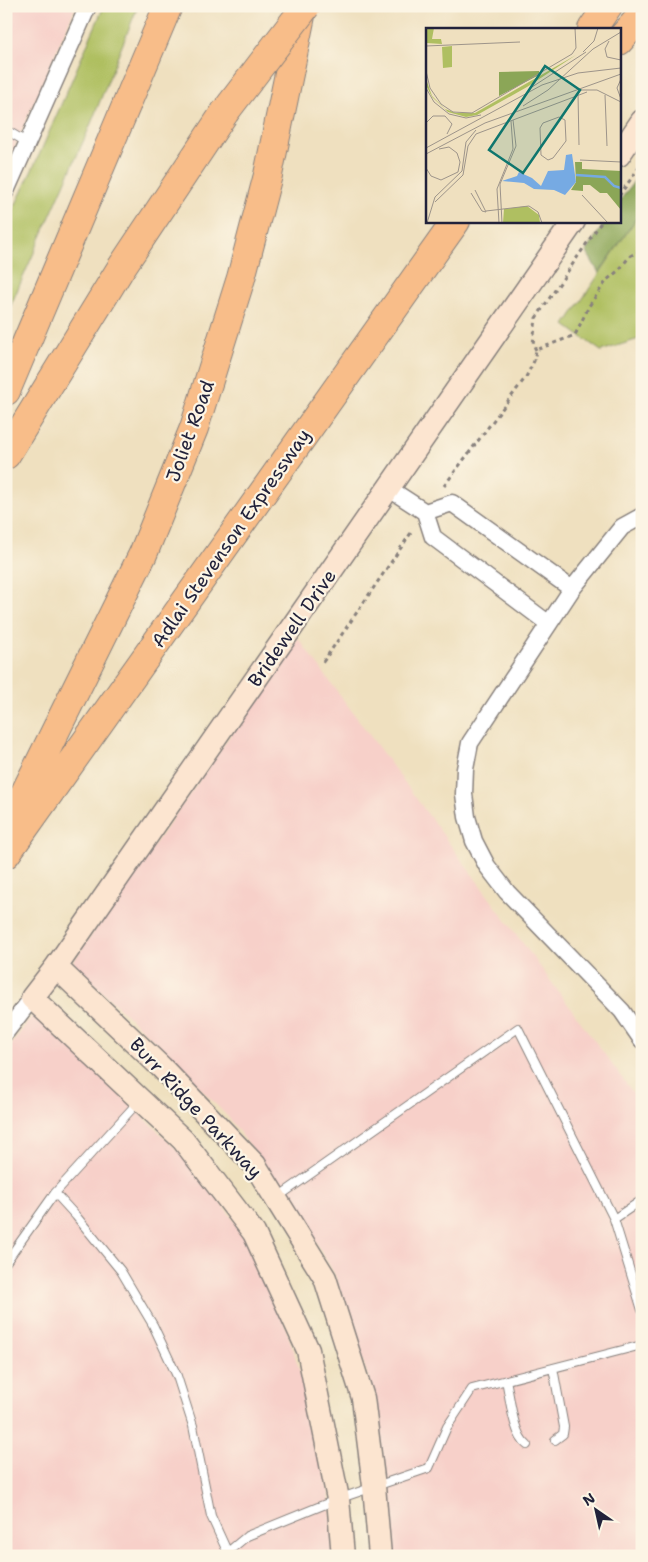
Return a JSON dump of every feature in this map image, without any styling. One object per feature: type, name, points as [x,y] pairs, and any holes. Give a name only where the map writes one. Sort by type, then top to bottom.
[{"type":"highway","points":[[6,391],[168,6]]},
{"type":"highway","points":[[6,455],[120,268],[225,112],[304,6]]},
{"type":"highway","name":"Joliet Road","points":[[6,831],[143,554],[194,428],[241,278],[268,175],[304,6]]},
{"type":"highway","points":[[593,28],[608,6]]},
{"type":"highway","points":[[620,40],[642,15]]},
{"type":"highway","name":"Adlai Stevenson Expressway","points":[[6,854],[455,222]]},
{"type":"highway","points":[[392,312],[450,254],[475,222]]},
{"type":"street","points":[[6,191],[88,6]]},
{"type":"street","points":[[620,154],[642,121]]},
{"type":"street","name":"Bridewell Drive","points":[[6,1032],[56,967],[573,222]]},
{"type":"street","points":[[388,488],[425,512],[433,537],[549,624]]},
{"type":"street","points":[[425,512],[452,503],[572,589]]},
{"type":"street","points":[[642,516],[622,527],[572,589],[470,743],[465,769],[464,794],[467,817],[474,842],[487,866],[502,886],[622,1011],[642,1040]]},
{"type":"street","name":"Burr Ridge Parkway","points":[[56,967],[161,1067],[255,1165],[325,1278],[363,1398],[374,1486],[380,1556]]},
{"type":"street","name":"Burr Ridge Parkway","points":[[32,998],[183,1140],[254,1233],[308,1350],[338,1499],[342,1556]]},
{"type":"lane","points":[[6,130],[28,143]]},
{"type":"lane","points":[[276,1199],[518,1028],[614,1219],[642,1310]]},
{"type":"lane","points":[[6,1262],[54,1193],[141,1099]]},
{"type":"lane","points":[[54,1193],[76,1216],[121,1271],[153,1325],[176,1376],[193,1426],[211,1516],[225,1554],[247,1536],[338,1499],[429,1468],[447,1427],[472,1389],[642,1345]]},
{"type":"lane","points":[[614,1219],[642,1200]]},
{"type":"lane","points":[[553,1368],[564,1427],[563,1434],[555,1440]]},
{"type":"lane","points":[[506,1380],[517,1429],[527,1445]]},
{"type":"path","points":[[620,195],[642,163]]},
{"type":"path","points":[[323,662],[425,512],[526,377],[534,361],[536,350],[533,344],[536,318],[601,222]]},
{"type":"path","points":[[536,350],[575,335],[590,306],[607,280],[619,270],[630,256],[642,250]]},
{"type":"shaded area","points":[[6,6],[76,6],[6,167]]},
{"type":"shaded area","points":[[298,638],[642,1105],[642,1556],[391,1556],[386,1472],[368,1377],[335,1275],[293,1203],[228,1117],[155,1042],[72,963]]},
{"type":"shaded area","points":[[35,1012],[192,1164],[242,1231],[280,1308],[306,1391],[329,1490],[335,1556],[6,1556],[6,1052]]},
{"type":"green space","points":[[104,6],[138,6],[90,126],[6,316],[6,225],[40,153]]},
{"type":"green space","points":[[642,170],[642,210],[599,273],[586,251],[605,222],[620,222],[620,201]]},
{"type":"green space","points":[[642,210],[642,338],[601,351],[565,325]]}]
